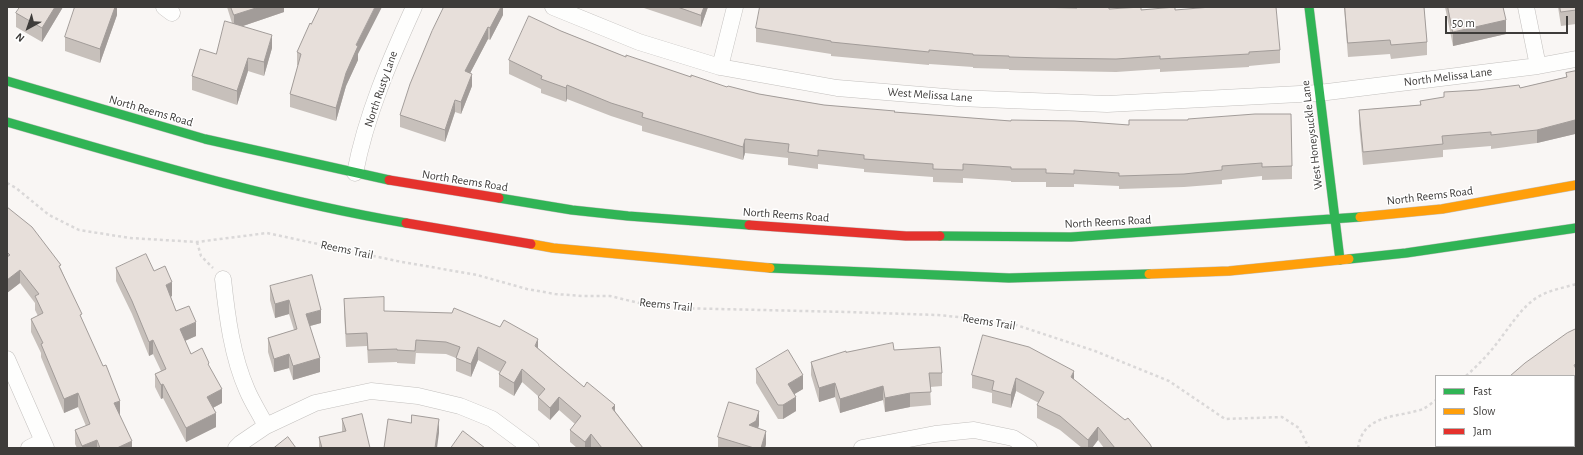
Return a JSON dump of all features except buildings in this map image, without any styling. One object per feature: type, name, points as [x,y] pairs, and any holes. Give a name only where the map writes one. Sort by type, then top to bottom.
[{"type":"main road","name":"West Honeysuckle Lane","points":[[1309,7],[1340,260]]},
{"type":"main road","name":"North Reems Road","points":[[7,81],[205,139],[401,183],[593,212],[636,217],[906,236],[1071,237],[1334,219],[1442,209],[1576,185]]},
{"type":"main road","points":[[7,122],[175,171],[348,213],[553,248],[790,270],[1008,278],[1228,271],[1414,252],[1576,228]]},
{"type":"street","name":"North Rusty Lane","points":[[355,173],[359,154],[392,55],[414,7]]},
{"type":"street","name":"West Melissa Lane","points":[[553,7],[639,42],[720,67],[837,88],[958,98],[1107,104],[1319,93]]},
{"type":"street","points":[[720,67],[735,7]]},
{"type":"street","points":[[1526,7],[1538,66]]},
{"type":"street","name":"North Melissa Lane","points":[[1319,93],[1538,66],[1576,59]]},
{"type":"street","points":[[223,279],[227,317],[233,348],[247,390],[266,426]]},
{"type":"street","points":[[7,359],[45,444],[29,448]]},
{"type":"street","points":[[236,448],[241,442],[266,426],[315,403],[371,391],[418,396],[460,406],[492,419],[531,448]]},
{"type":"street","points":[[862,448],[935,434],[974,430],[1013,438],[1029,448]]},
{"type":"path","name":"Reems Trail","points":[[7,184],[16,188],[49,215],[79,230],[130,238],[197,242],[267,233],[477,275],[527,289],[583,296],[610,296],[639,303],[676,308],[938,315],[1007,322],[1095,351],[1169,381],[1225,419],[1282,417],[1299,428],[1308,448]]},
{"type":"path","points":[[197,242],[201,256],[223,279]]},
{"type":"path","points":[[1467,375],[1492,349],[1517,316],[1537,297],[1551,291],[1576,284]]},
{"type":"path","points":[[1358,448],[1359,440],[1370,425],[1393,415],[1424,408],[1435,401]]},
{"type":"traffic: fast","points":[[1309,7],[1340,260]]},
{"type":"traffic: fast","points":[[7,81],[205,139],[389,180]]},
{"type":"traffic: fast","points":[[7,122],[156,165],[255,191],[356,214],[406,223]]},
{"type":"traffic: fast","points":[[499,198],[572,210],[628,216],[749,225]]},
{"type":"traffic: fast","points":[[940,236],[1071,237],[1360,217]]},
{"type":"traffic: fast","points":[[1349,259],[1406,253],[1576,228]]},
{"type":"traffic: fast","points":[[770,268],[1009,278],[1149,274]]},
{"type":"traffic: slow","points":[[1360,217],[1442,209],[1576,185]]},
{"type":"traffic: slow","points":[[531,244],[553,248],[770,268]]},
{"type":"traffic: slow","points":[[1149,274],[1229,271],[1349,259]]},
{"type":"traffic: jam","points":[[389,180],[499,198]]},
{"type":"traffic: jam","points":[[406,223],[531,244]]},
{"type":"traffic: jam","points":[[749,225],[906,236],[940,236]]}]
